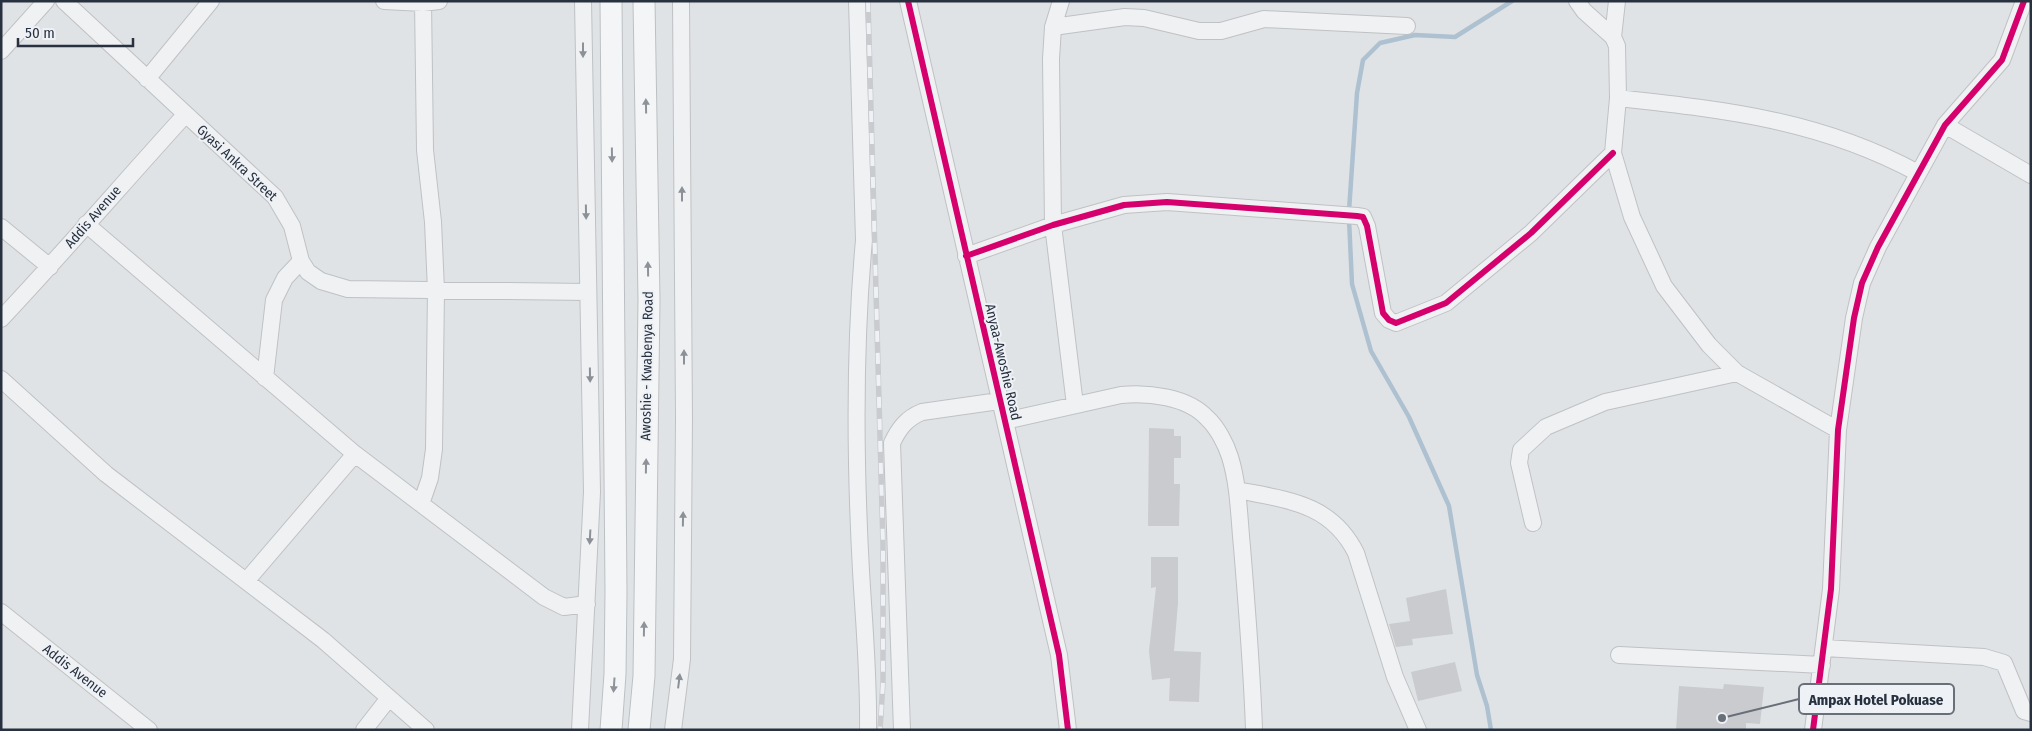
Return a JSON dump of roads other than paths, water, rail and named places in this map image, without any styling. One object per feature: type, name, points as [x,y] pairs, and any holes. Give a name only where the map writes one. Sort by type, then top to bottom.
[{"type":"main road","points":[[611,1],[616,592],[615,674],[611,730]]},
{"type":"main road","name":"Awoshie - Kwabenya Road","points":[[640,730],[644,676],[649,300],[644,1]]},
{"type":"main road","points":[[614,295],[619,304],[626,309],[642,307],[649,300]]},
{"type":"street","points":[[1,51],[46,1]]},
{"type":"street","name":"Gyasi Ankra Street","points":[[64,1],[185,115],[276,197],[292,226],[301,261],[308,272],[321,281],[348,289],[588,292]]},
{"type":"street","points":[[147,79],[211,1]]},
{"type":"street","points":[[384,1],[428,2],[425,150],[433,222],[436,290],[434,449],[430,478],[420,504]]},
{"type":"street","points":[[580,730],[592,492],[583,1]]},
{"type":"street","points":[[673,730],[682,659],[684,419],[681,1]]},
{"type":"street","points":[[857,1],[864,231],[861,274],[857,447],[861,570],[869,676],[868,730]]},
{"type":"street","name":"Anyaa-Awoshie Road","points":[[908,1],[1059,655],[1068,730]]},
{"type":"street","points":[[1061,1],[1053,27],[1051,59],[1053,225],[1074,405]]},
{"type":"street","points":[[1577,1],[1584,11],[1613,37],[1618,46],[1618,98],[1613,153],[1632,217],[1664,286],[1709,345],[1737,373],[1838,430]]},
{"type":"street","points":[[1613,37],[1617,1]]},
{"type":"street","points":[[1813,730],[1824,648],[1835,527],[1838,430],[1854,318],[1862,283],[1878,247],[1945,125],[2002,60],[2022,2]]},
{"type":"street","points":[[1053,27],[1125,17],[1144,18],[1199,31],[1221,31],[1264,19],[1407,26]]},
{"type":"street","points":[[1618,98],[1733,111],[1798,125],[1884,154],[1918,173]]},
{"type":"street","name":"Addis Avenue","points":[[1,318],[50,267],[86,224],[185,115]]},
{"type":"street","points":[[1945,125],[2031,175]]},
{"type":"street","points":[[966,256],[1053,225],[1124,205],[1167,202],[1363,218],[1367,226],[1383,313],[1389,320],[1396,323],[1446,303],[1531,233],[1613,153]]},
{"type":"street","points":[[86,224],[355,454],[420,504],[548,600],[564,607],[587,604]]},
{"type":"street","points":[[1,227],[50,267]]},
{"type":"street","points":[[265,378],[274,300],[286,278],[301,261]]},
{"type":"street","points":[[1533,523],[1519,463],[1521,450],[1546,427],[1605,402],[1737,373]]},
{"type":"street","points":[[1,379],[106,474],[323,640],[426,730]]},
{"type":"street","points":[[1004,421],[1138,393],[1182,402],[1207,418],[1224,443],[1230,457],[1237,490],[1250,646],[1254,730]]},
{"type":"street","points":[[902,730],[892,443],[903,424],[911,416],[922,412],[999,401]]},
{"type":"street","points":[[247,580],[355,454]]},
{"type":"street","points":[[1237,490],[1305,504],[1332,520],[1349,539],[1356,553],[1395,677],[1418,730]]},
{"type":"street","name":"Addis Avenue","points":[[1,612],[149,730]]},
{"type":"street","points":[[1824,648],[1984,657],[2004,663],[2024,711],[2031,713]]},
{"type":"street","points":[[1619,655],[1822,665]]},
{"type":"street","points":[[364,730],[389,698]]},
{"type":"waterway","points":[[1349,211],[1357,93],[1363,60],[1380,43],[1415,35],[1455,37],[1512,1]]},
{"type":"waterway","points":[[1349,219],[1352,284],[1371,351],[1409,417],[1449,506],[1477,675],[1487,706],[1491,730]]},
{"type":"railway","points":[[868,1],[883,545],[883,682],[880,730]]},
{"type":"place","name":"Ampax Hotel Pokuase","points":[[1722,718]]}]
